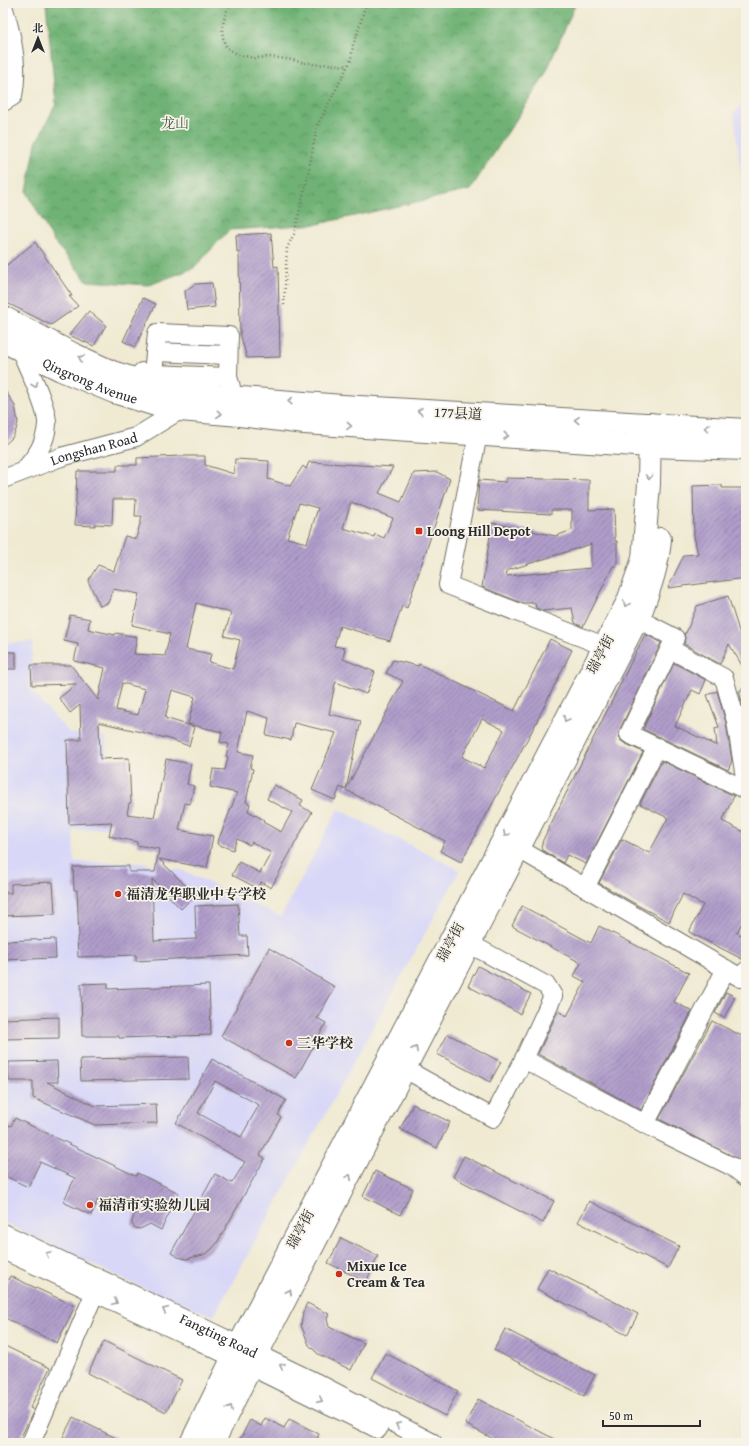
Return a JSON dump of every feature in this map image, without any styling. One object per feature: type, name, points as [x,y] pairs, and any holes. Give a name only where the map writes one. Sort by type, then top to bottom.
[{"type":"main road","name":"Qingrong Avenue","points":[[3,317],[73,354],[112,372],[170,390]]},
{"type":"main road","name":"Qingrong Avenue","points":[[11,345],[61,370],[114,392],[180,410]]},
{"type":"main road","name":"177县道","points":[[170,390],[203,395],[342,406],[658,435],[746,449]]},
{"type":"main road","name":"177县道","points":[[180,410],[240,415],[305,423],[478,434],[658,435],[746,430]]},
{"type":"main road","name":"瑞亭街","points":[[191,1443],[245,1356],[405,1069],[638,620],[654,578],[658,555],[658,435]]},
{"type":"main road","name":"瑞亭街","points":[[213,1443],[245,1356],[628,601],[643,558],[649,484],[658,435]]},
{"type":"street","points":[[3,6],[7,18],[7,43],[14,56],[15,82],[12,96],[5,101],[3,100]]},
{"type":"street","points":[[153,374],[157,333],[228,336],[228,377],[235,397]]},
{"type":"street","points":[[11,345],[45,409],[48,424],[44,442],[36,457],[24,470]]},
{"type":"street","points":[[112,372],[135,371],[153,374],[228,377]]},
{"type":"street","name":"Longshan Road","points":[[3,479],[60,457],[136,437],[180,410]]},
{"type":"street","points":[[478,434],[448,585],[604,646]]},
{"type":"street","points":[[638,620],[675,638],[629,734],[746,790]]},
{"type":"street","points":[[670,649],[724,678],[736,720],[746,784]]},
{"type":"street","points":[[585,888],[657,747]]},
{"type":"street","points":[[519,849],[741,978],[746,971]]},
{"type":"street","points":[[405,1069],[493,1118],[524,1058],[553,996],[546,986],[470,944]]},
{"type":"street","points":[[644,1124],[726,969]]},
{"type":"street","points":[[524,1058],[644,1124],[733,1167],[746,1177]]},
{"type":"street","name":"Fangting Road","points":[[3,1234],[245,1356],[406,1443]]},
{"type":"street","name":"Fangting Road","points":[[3,1250],[95,1292],[245,1356],[315,1382],[433,1443]]},
{"type":"street","points":[[31,1443],[95,1292]]},
{"type":"path","points":[[230,3],[222,25],[222,30],[227,48],[239,55],[254,58],[271,57],[315,65],[348,66]]},
{"type":"path","points":[[284,306],[287,248],[294,234],[307,180],[317,126],[352,56],[353,45],[366,3]]},
{"type":"shaded area","points":[[746,101],[746,220],[734,113]]},
{"type":"shaded area","points":[[33,642],[29,688],[69,733],[106,737],[109,827],[73,830],[74,862],[143,863],[184,871],[281,917],[338,809],[460,870],[214,1316],[138,1286],[3,1222],[3,643]]},
{"type":"green space","name":"龙山","points":[[46,3],[576,3],[544,77],[470,190],[318,224],[229,230],[194,268],[149,285],[87,281],[53,240],[27,192],[36,143],[56,104]]},
{"type":"building","points":[[271,233],[274,267],[278,266],[280,357],[247,358],[240,334],[239,252],[237,252],[236,235]]},
{"type":"building","points":[[35,242],[72,296],[69,296],[78,306],[51,325],[3,301],[3,268]]},
{"type":"building","points":[[212,283],[215,307],[187,310],[185,291],[195,284]]},
{"type":"building","points":[[143,298],[156,304],[135,347],[123,341]]},
{"type":"building","points":[[89,311],[106,325],[94,346],[69,335]]},
{"type":"building","points":[[3,387],[15,406],[18,422],[12,438],[3,446]]},
{"type":"building","points":[[205,456],[205,465],[234,474],[235,459],[269,461],[268,479],[290,486],[303,466],[306,469],[309,462],[393,467],[379,493],[401,502],[414,473],[437,472],[450,479],[407,608],[402,606],[390,641],[340,626],[334,646],[345,648],[343,659],[375,672],[366,694],[336,682],[329,714],[361,721],[346,789],[403,681],[386,673],[393,660],[418,666],[419,664],[514,711],[550,639],[572,650],[534,727],[461,862],[440,851],[445,841],[340,787],[335,800],[312,790],[336,733],[294,723],[291,740],[266,735],[269,718],[247,711],[238,752],[253,755],[250,768],[253,769],[246,802],[250,804],[248,811],[264,820],[263,822],[281,832],[292,812],[267,799],[274,785],[303,800],[300,806],[312,812],[271,888],[261,882],[257,888],[232,875],[239,862],[260,873],[271,853],[252,842],[250,845],[237,839],[233,850],[217,844],[237,793],[210,787],[213,769],[225,770],[229,744],[220,742],[222,732],[188,724],[195,697],[172,690],[165,718],[194,727],[189,746],[166,738],[99,722],[100,759],[129,758],[131,803],[129,803],[127,814],[154,818],[166,759],[191,764],[187,784],[194,786],[190,804],[185,803],[179,830],[213,836],[207,868],[159,859],[195,895],[181,909],[152,879],[154,941],[196,939],[195,906],[238,904],[240,936],[247,936],[248,955],[136,961],[136,955],[78,957],[77,937],[79,937],[77,890],[74,890],[73,867],[129,866],[129,872],[155,872],[159,849],[137,845],[137,842],[109,836],[112,822],[69,824],[67,740],[81,740],[80,705],[70,713],[59,698],[77,684],[32,685],[31,665],[71,665],[98,700],[105,668],[74,661],[78,644],[64,641],[70,615],[90,619],[88,629],[115,635],[116,633],[137,637],[134,654],[165,656],[170,634],[132,625],[139,594],[113,589],[108,603],[100,606],[88,581],[98,565],[114,571],[125,536],[136,539],[142,516],[135,516],[136,499],[113,499],[112,525],[75,525],[77,471],[117,471],[117,465],[137,465],[137,458]],"holes":[[[351,502],[393,518],[384,538],[375,534],[374,537],[343,528]],[[299,503],[318,508],[307,543],[287,538]],[[196,603],[231,613],[224,636],[240,640],[233,669],[209,662],[211,654],[186,649]],[[122,683],[145,689],[138,715],[116,710]],[[482,719],[504,730],[484,768],[462,757]]]},
{"type":"building","points":[[506,478],[589,480],[589,510],[614,509],[615,541],[617,541],[617,566],[613,566],[583,627],[575,623],[572,608],[542,611],[536,608],[535,603],[522,603],[482,587],[492,523],[556,536],[572,530],[572,510],[551,510],[551,514],[477,510],[479,480],[506,482]],"holes":[[[591,544],[591,568],[507,576],[506,571]]]},
{"type":"building","points":[[722,485],[722,488],[746,488],[746,578],[668,588],[684,555],[698,554],[694,536],[693,486]]},
{"type":"building","points":[[728,596],[740,634],[746,630],[746,672],[729,644],[720,664],[684,644],[684,633],[686,633],[697,606]]},
{"type":"building","points":[[645,634],[661,643],[619,734],[620,740],[624,743],[643,752],[586,864],[567,855],[563,863],[542,850],[541,847],[543,840]]},
{"type":"building","points":[[3,652],[16,652],[16,669],[3,669]]},
{"type":"building","points":[[674,663],[706,680],[700,694],[692,690],[675,726],[717,746],[715,728],[719,727],[707,695],[717,691],[726,723],[732,761],[728,770],[643,729]]},
{"type":"building","points":[[746,688],[746,709],[744,710],[739,691]]},
{"type":"building","points":[[662,761],[734,796],[722,821],[746,833],[746,914],[737,933],[746,937],[746,961],[689,932],[703,905],[683,894],[669,922],[599,883],[622,839],[649,853],[668,818],[640,804]]},
{"type":"building","points":[[53,882],[55,914],[3,916],[3,893],[11,893],[11,884]]},
{"type":"building","points":[[522,906],[591,943],[599,926],[689,973],[674,1002],[692,1011],[641,1110],[538,1054],[558,1011],[567,1016],[585,982],[574,976],[581,963],[512,926]]},
{"type":"building","points":[[55,939],[56,958],[3,960],[3,941]]},
{"type":"building","points":[[269,948],[335,987],[317,1018],[326,1023],[296,1078],[221,1036]]},
{"type":"building","points":[[478,966],[531,994],[520,1014],[468,986]]},
{"type":"building","points":[[108,983],[108,989],[209,985],[211,1035],[119,1038],[119,1036],[82,1036],[81,984]]},
{"type":"building","points":[[726,992],[735,997],[724,1018],[715,1013]]},
{"type":"building","points":[[59,1017],[59,1038],[3,1039],[3,1019]]},
{"type":"building","points":[[712,1021],[746,1038],[746,1154],[742,1161],[659,1119]]},
{"type":"building","points":[[448,1034],[501,1062],[490,1082],[437,1054]]},
{"type":"building","points":[[188,1057],[189,1079],[81,1081],[80,1059]]},
{"type":"building","points":[[212,1059],[286,1100],[278,1115],[281,1117],[260,1155],[265,1158],[217,1243],[211,1250],[203,1255],[186,1259],[171,1253],[215,1174],[232,1183],[245,1162],[176,1123]],"holes":[[[215,1081],[259,1105],[241,1137],[198,1113]]]},
{"type":"building","points":[[57,1061],[58,1082],[47,1082],[95,1106],[156,1104],[157,1123],[95,1125],[33,1098],[33,1081],[9,1081],[9,1062]]},
{"type":"building","points":[[413,1104],[450,1122],[437,1148],[400,1129]]},
{"type":"building","points":[[15,1118],[136,1176],[137,1173],[179,1193],[161,1230],[150,1224],[140,1229],[135,1228],[132,1221],[137,1208],[113,1196],[110,1201],[106,1199],[104,1203],[98,1200],[91,1215],[63,1202],[75,1178],[40,1162],[28,1187],[3,1175],[3,1123],[11,1126]]},
{"type":"building","points":[[464,1156],[554,1201],[543,1223],[453,1177]]},
{"type":"building","points":[[375,1171],[413,1189],[400,1215],[363,1196]]},
{"type":"building","points":[[589,1201],[679,1246],[668,1268],[578,1222]]},
{"type":"building","points":[[341,1238],[378,1256],[366,1282],[328,1263]]},
{"type":"building","points":[[548,1268],[638,1314],[627,1335],[537,1289]]},
{"type":"building","points":[[10,1276],[75,1306],[57,1343],[3,1317],[3,1289]]},
{"type":"building","points":[[307,1303],[329,1314],[327,1319],[329,1327],[364,1343],[351,1370],[318,1354],[309,1345],[301,1325],[303,1312]]},
{"type":"building","points":[[505,1329],[595,1375],[584,1396],[494,1350]]},
{"type":"building","points":[[104,1341],[182,1380],[166,1412],[88,1373]]},
{"type":"building","points":[[3,1345],[50,1368],[30,1408],[34,1410],[18,1443],[3,1443]]},
{"type":"building","points":[[385,1353],[458,1391],[445,1416],[372,1378]]},
{"type":"building","points":[[478,1399],[562,1443],[501,1443],[465,1424]]},
{"type":"building","points":[[73,1417],[126,1443],[60,1443]]},
{"type":"building","points":[[265,1418],[284,1428],[289,1419],[319,1434],[315,1443],[238,1443],[250,1420],[261,1426]]},
{"type":"place","name":"Loong Hill Depot","points":[[419,531]]},
{"type":"place","name":"福清龙华职业中专学校","points":[[118,894]]},
{"type":"place","name":"三华学校","points":[[289,1043]]},
{"type":"place","name":"福清市实验幼儿园","points":[[90,1205]]},
{"type":"place","name":"Mixue Ice Cream & Tea","points":[[339,1274]]}]
